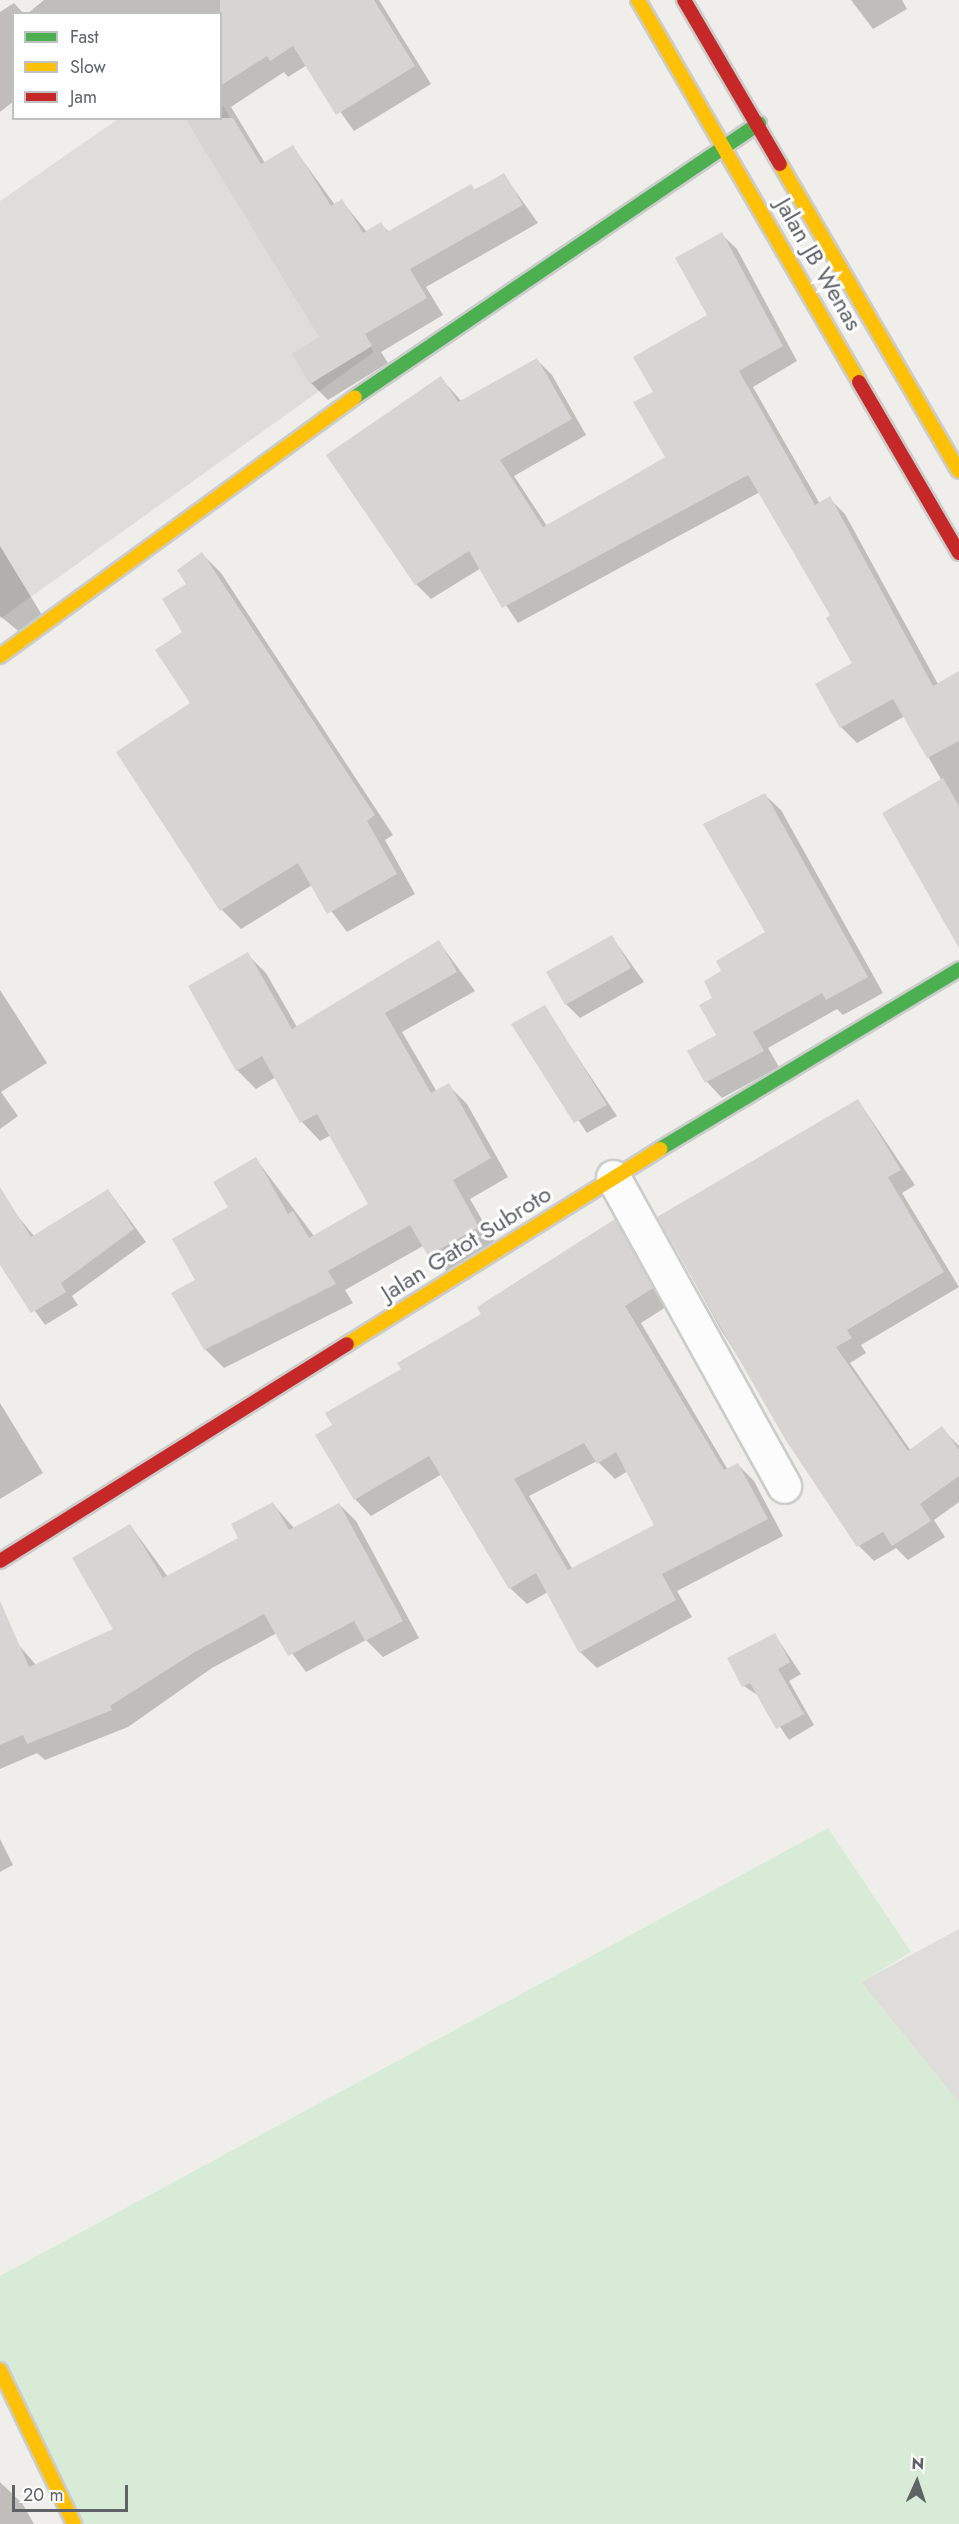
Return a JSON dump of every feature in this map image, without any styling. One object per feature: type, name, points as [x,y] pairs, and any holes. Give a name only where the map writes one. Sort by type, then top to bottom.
[{"type":"street","name":"Jalan JB Wenas","points":[[638,0],[724,143],[959,553]]},
{"type":"street","name":"Jalan JB Wenas","points":[[684,0],[759,123],[959,471]]},
{"type":"street","points":[[0,656],[393,369],[724,143],[759,123]]},
{"type":"street","name":"Jalan Gatot Subroto","points":[[0,1561],[613,1177],[959,969]]},
{"type":"street","points":[[613,1177],[784,1486]]},
{"type":"street","points":[[0,2370],[73,2524]]},
{"type":"shaded area","points":[[222,105],[374,352],[0,619],[0,201],[117,120],[222,120]]},
{"type":"shaded area","points":[[959,1929],[959,2103],[861,1982]]},
{"type":"green space","points":[[828,1828],[911,1952],[861,1982],[959,2103],[959,2524],[74,2524],[0,2366],[0,2276]]},
{"type":"building","points":[[220,0],[374,0],[415,66],[336,115],[293,46],[270,61],[267,56],[222,85],[222,12],[220,12]]},
{"type":"building","points":[[233,118],[261,164],[293,145],[331,206],[342,199],[363,233],[381,222],[387,232],[471,184],[475,190],[504,173],[523,205],[410,269],[427,298],[365,334],[372,346],[310,384],[292,354],[319,337],[186,120]]},
{"type":"building","points":[[722,232],[783,346],[739,371],[815,505],[830,496],[933,686],[959,671],[959,741],[927,758],[893,699],[840,728],[815,684],[852,663],[826,618],[830,615],[748,475],[502,608],[469,551],[415,585],[326,455],[441,376],[458,402],[537,358],[572,419],[500,460],[543,527],[665,457],[633,402],[653,392],[633,357],[707,315],[675,258]]},
{"type":"building","points":[[202,552],[375,815],[367,821],[397,874],[327,914],[298,863],[220,911],[116,752],[190,703],[155,650],[182,632],[162,599],[186,584],[177,570]]},
{"type":"building","points":[[943,778],[959,806],[959,948],[882,813]]},
{"type":"building","points":[[765,793],[868,977],[826,1000],[822,993],[753,1032],[764,1051],[705,1083],[687,1051],[716,1035],[699,1005],[712,998],[704,981],[721,971],[716,961],[765,932],[703,824]]},
{"type":"building","points":[[612,935],[631,968],[565,1005],[546,972]]},
{"type":"building","points":[[439,940],[457,972],[385,1013],[431,1093],[449,1083],[491,1158],[453,1180],[479,1227],[428,1256],[410,1225],[328,1271],[336,1284],[204,1350],[171,1293],[195,1280],[172,1239],[228,1207],[213,1182],[256,1157],[288,1214],[293,1211],[309,1238],[368,1204],[317,1114],[300,1123],[262,1056],[236,1071],[188,986],[248,952],[292,1029]]},
{"type":"building","points":[[545,1005],[607,1105],[574,1123],[511,1024]]},
{"type":"building","points":[[858,1099],[901,1170],[888,1177],[944,1272],[847,1330],[852,1338],[836,1347],[908,1451],[942,1426],[959,1450],[959,1476],[920,1504],[931,1521],[892,1546],[883,1532],[857,1547],[785,1439],[657,1217]]},
{"type":"building","points":[[0,1187],[31,1237],[108,1189],[134,1229],[61,1283],[66,1292],[31,1313],[0,1265]]},
{"type":"building","points":[[615,1219],[653,1288],[625,1306],[724,1470],[738,1463],[768,1519],[662,1574],[676,1600],[579,1653],[536,1573],[509,1589],[429,1456],[354,1500],[315,1435],[332,1425],[325,1413],[401,1369],[397,1363],[481,1314],[477,1307]],"holes":[[[584,1443],[597,1464],[616,1452],[654,1525],[568,1570],[514,1479]]]},
{"type":"building","points":[[273,1502],[289,1530],[339,1503],[403,1621],[365,1641],[354,1621],[288,1656],[264,1614],[195,1652],[110,1706],[112,1710],[27,1744],[23,1735],[0,1745],[0,1601],[29,1667],[113,1629],[72,1558],[130,1524],[163,1578],[238,1538],[231,1524]]},
{"type":"building","points":[[775,1633],[790,1662],[778,1669],[804,1714],[776,1729],[750,1683],[742,1687],[727,1658]]},
{"type":"traffic: fast","points":[[355,397],[759,123]]},
{"type":"traffic: fast","points":[[660,1149],[959,969]]},
{"type":"traffic: slow","points":[[638,0],[859,382]]},
{"type":"traffic: slow","points":[[780,164],[959,471]]},
{"type":"traffic: slow","points":[[0,656],[355,397]]},
{"type":"traffic: slow","points":[[347,1344],[660,1149]]},
{"type":"traffic: slow","points":[[0,2370],[74,2524]]},
{"type":"traffic: jam","points":[[684,0],[780,164]]},
{"type":"traffic: jam","points":[[859,382],[959,553]]},
{"type":"traffic: jam","points":[[0,1561],[347,1344]]}]
